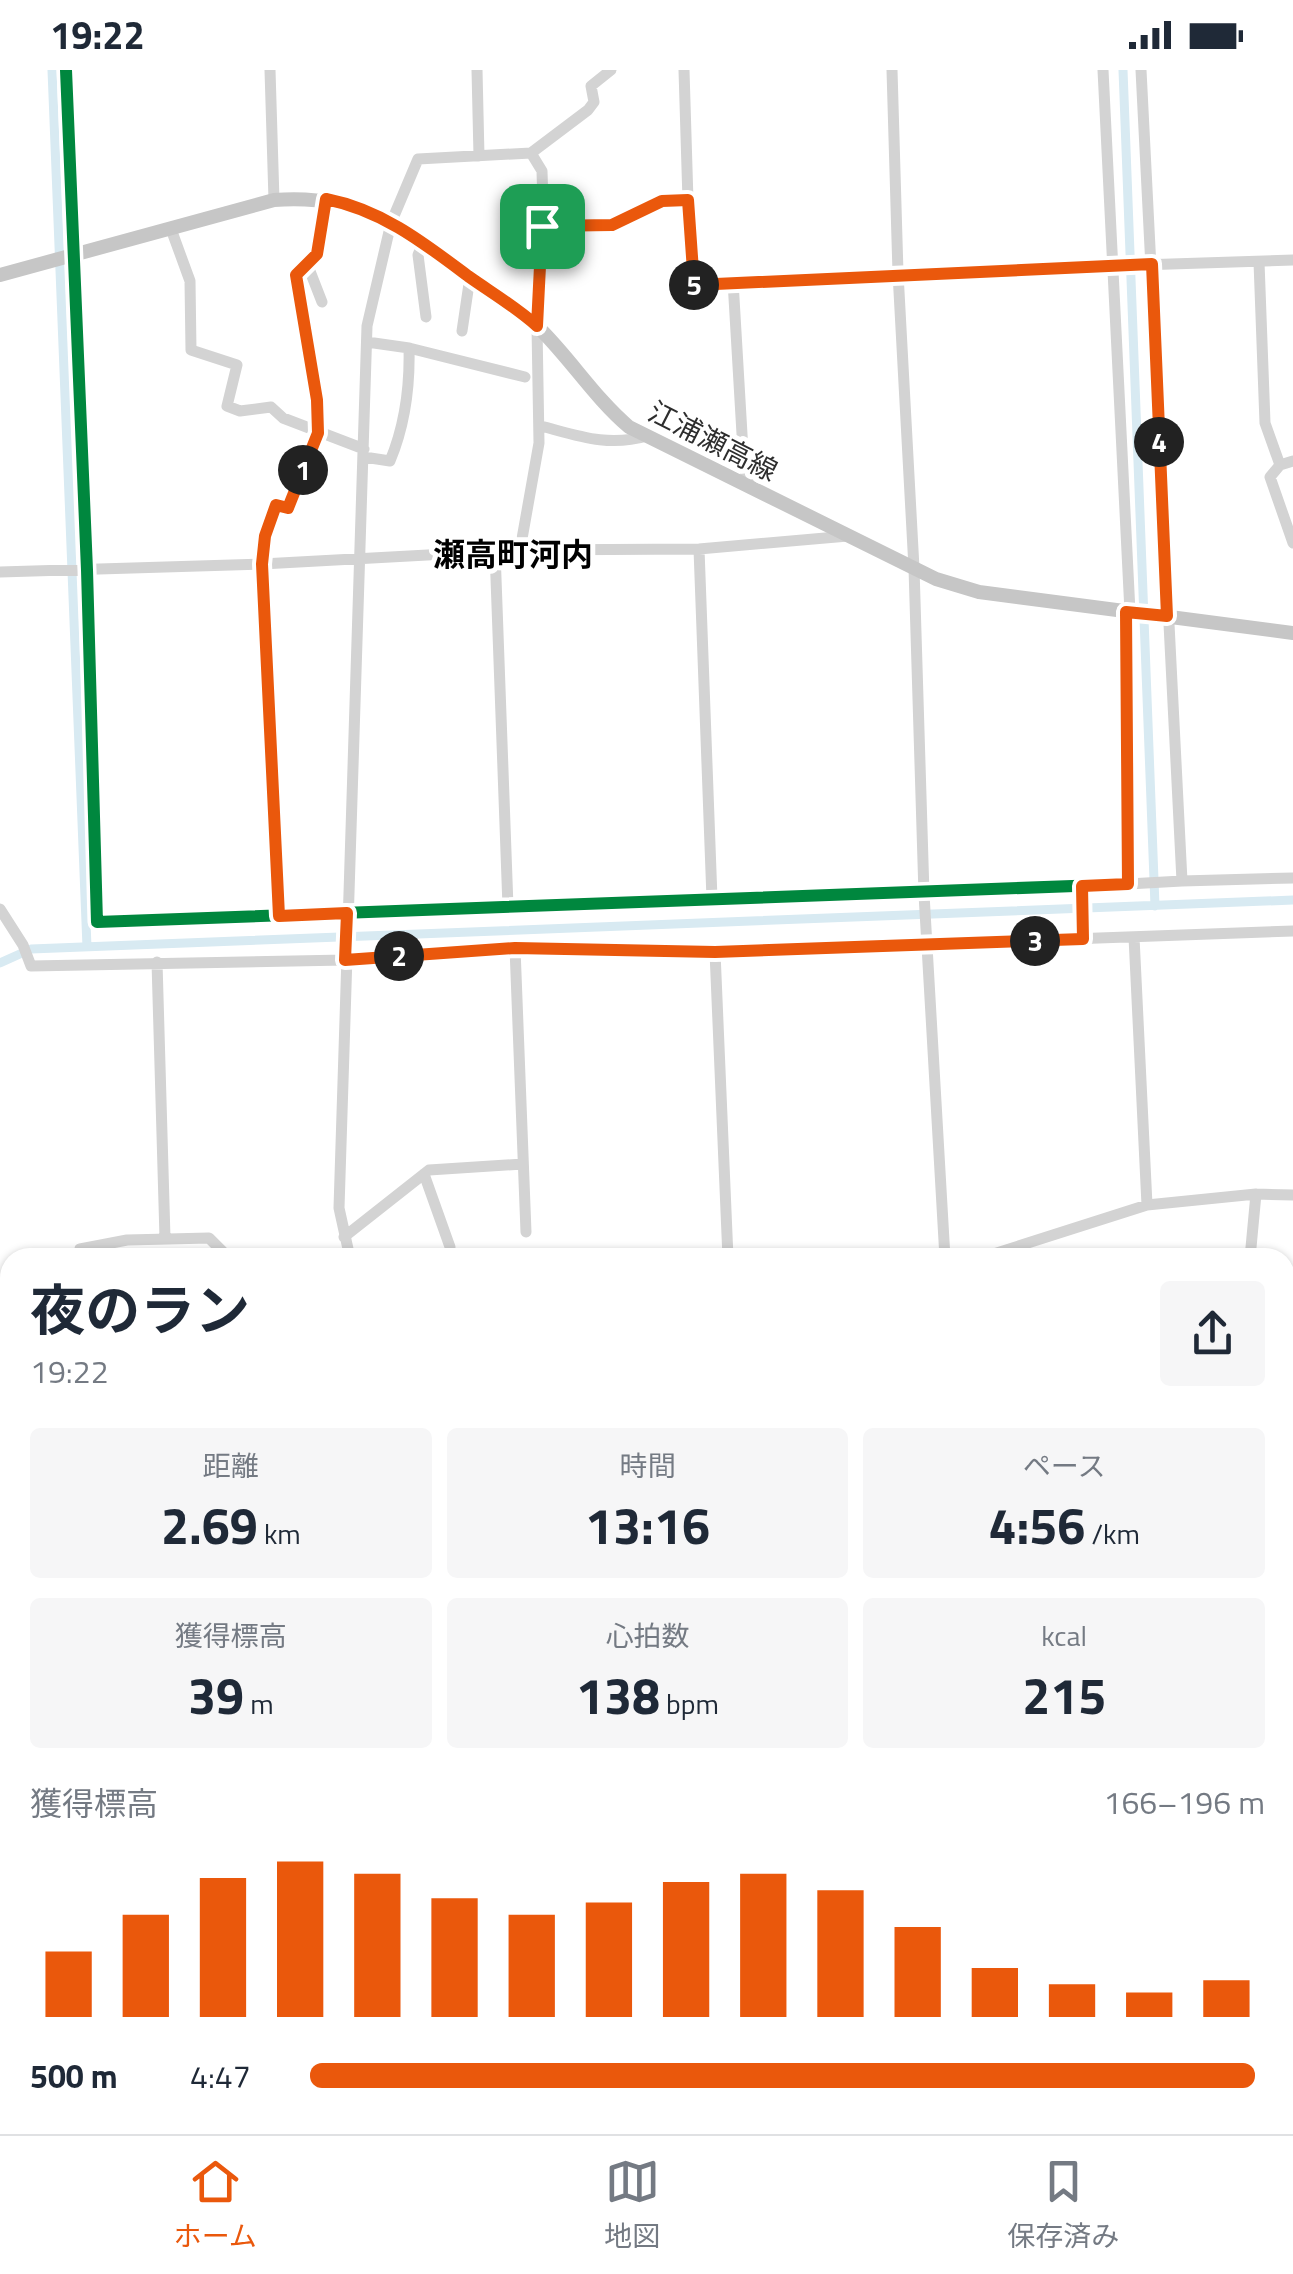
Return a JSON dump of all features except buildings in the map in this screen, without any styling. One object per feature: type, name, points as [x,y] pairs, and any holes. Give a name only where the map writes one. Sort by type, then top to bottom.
[{"type":"main road","name":"江浦瀬高線","points":[[0,276],[274,200],[326,199],[364,209],[423,242],[522,312],[601,402],[628,426],[914,568],[979,592],[1293,633]]},
{"type":"street","points":[[66,70],[97,922],[347,916],[1293,878]]},
{"type":"street","points":[[270,70],[274,200]]},
{"type":"street","points":[[477,70],[480,156]]},
{"type":"street","points":[[348,1248],[339,1208],[367,326],[392,223],[418,159],[531,153],[588,110],[594,102],[591,86],[611,70]]},
{"type":"street","points":[[684,70],[694,285],[1114,264],[1293,260]]},
{"type":"street","points":[[892,70],[926,943],[944,1248]]},
{"type":"street","points":[[1103,70],[1128,612],[1128,884]]},
{"type":"street","points":[[1141,70],[1164,616],[1182,881]]},
{"type":"street","points":[[520,550],[539,428],[537,326],[542,172],[531,153]]},
{"type":"street","points":[[279,916],[262,564],[265,536],[276,505],[288,508],[318,433],[317,400],[296,275],[317,254],[326,199]]},
{"type":"street","points":[[542,226],[612,225],[662,201],[688,200]]},
{"type":"street","points":[[170,229],[190,280],[191,350],[236,365],[227,406],[240,412],[271,407],[283,418],[390,461],[401,436],[410,378],[408,348]]},
{"type":"street","points":[[423,242],[418,254],[426,317]]},
{"type":"street","points":[[1259,262],[1265,422],[1287,463],[1270,477],[1293,543]]},
{"type":"street","points":[[308,266],[322,302]]},
{"type":"street","points":[[462,332],[470,277]]},
{"type":"street","points":[[733,282],[744,468],[750,488]]},
{"type":"street","points":[[367,342],[408,348],[525,377]]},
{"type":"street","points":[[539,428],[624,442],[647,436]]},
{"type":"street","points":[[0,572],[262,564],[520,550],[699,549],[848,536]]},
{"type":"street","points":[[699,549],[712,899]]},
{"type":"street","points":[[496,551],[508,907]]},
{"type":"street","points":[[1082,888],[1083,936]]},
{"type":"street","points":[[0,909],[24,946],[31,966],[345,960],[515,948],[715,952],[1293,931]]},
{"type":"street","points":[[1134,937],[1147,1206]]},
{"type":"street","points":[[515,948],[526,1232]]},
{"type":"street","points":[[715,952],[728,1248]]},
{"type":"street","points":[[157,962],[166,1238]]},
{"type":"street","points":[[344,1237],[429,1170],[523,1164]]},
{"type":"street","points":[[424,1174],[450,1247]]},
{"type":"street","points":[[1251,1248],[1256,1194]]},
{"type":"street","points":[[1013,1248],[1147,1206],[1256,1194],[1293,1194]]},
{"type":"street","points":[[85,1248],[166,1238],[209,1238],[219,1248]]},
{"type":"waterway","points":[[52,70],[87,947]]},
{"type":"waterway","points":[[1123,70],[1155,906]]},
{"type":"waterway","points":[[0,963],[31,949],[1293,900]]},
{"type":"cycle path","points":[[66,70],[97,922],[1128,884],[1126,612]]},
{"type":"district","name":"瀬高町河内","points":[[513,555]]},
{"type":"route","points":[[326,199],[346,203],[423,242],[537,326],[542,226],[612,225],[662,201],[688,200],[694,285],[1152,264],[1167,616],[1126,612],[1128,884],[1082,886],[1083,939],[715,952],[515,948],[345,960],[347,913],[279,916],[262,564],[265,536],[276,505],[288,508],[318,433],[317,400],[296,275],[317,254],[326,199]]}]
